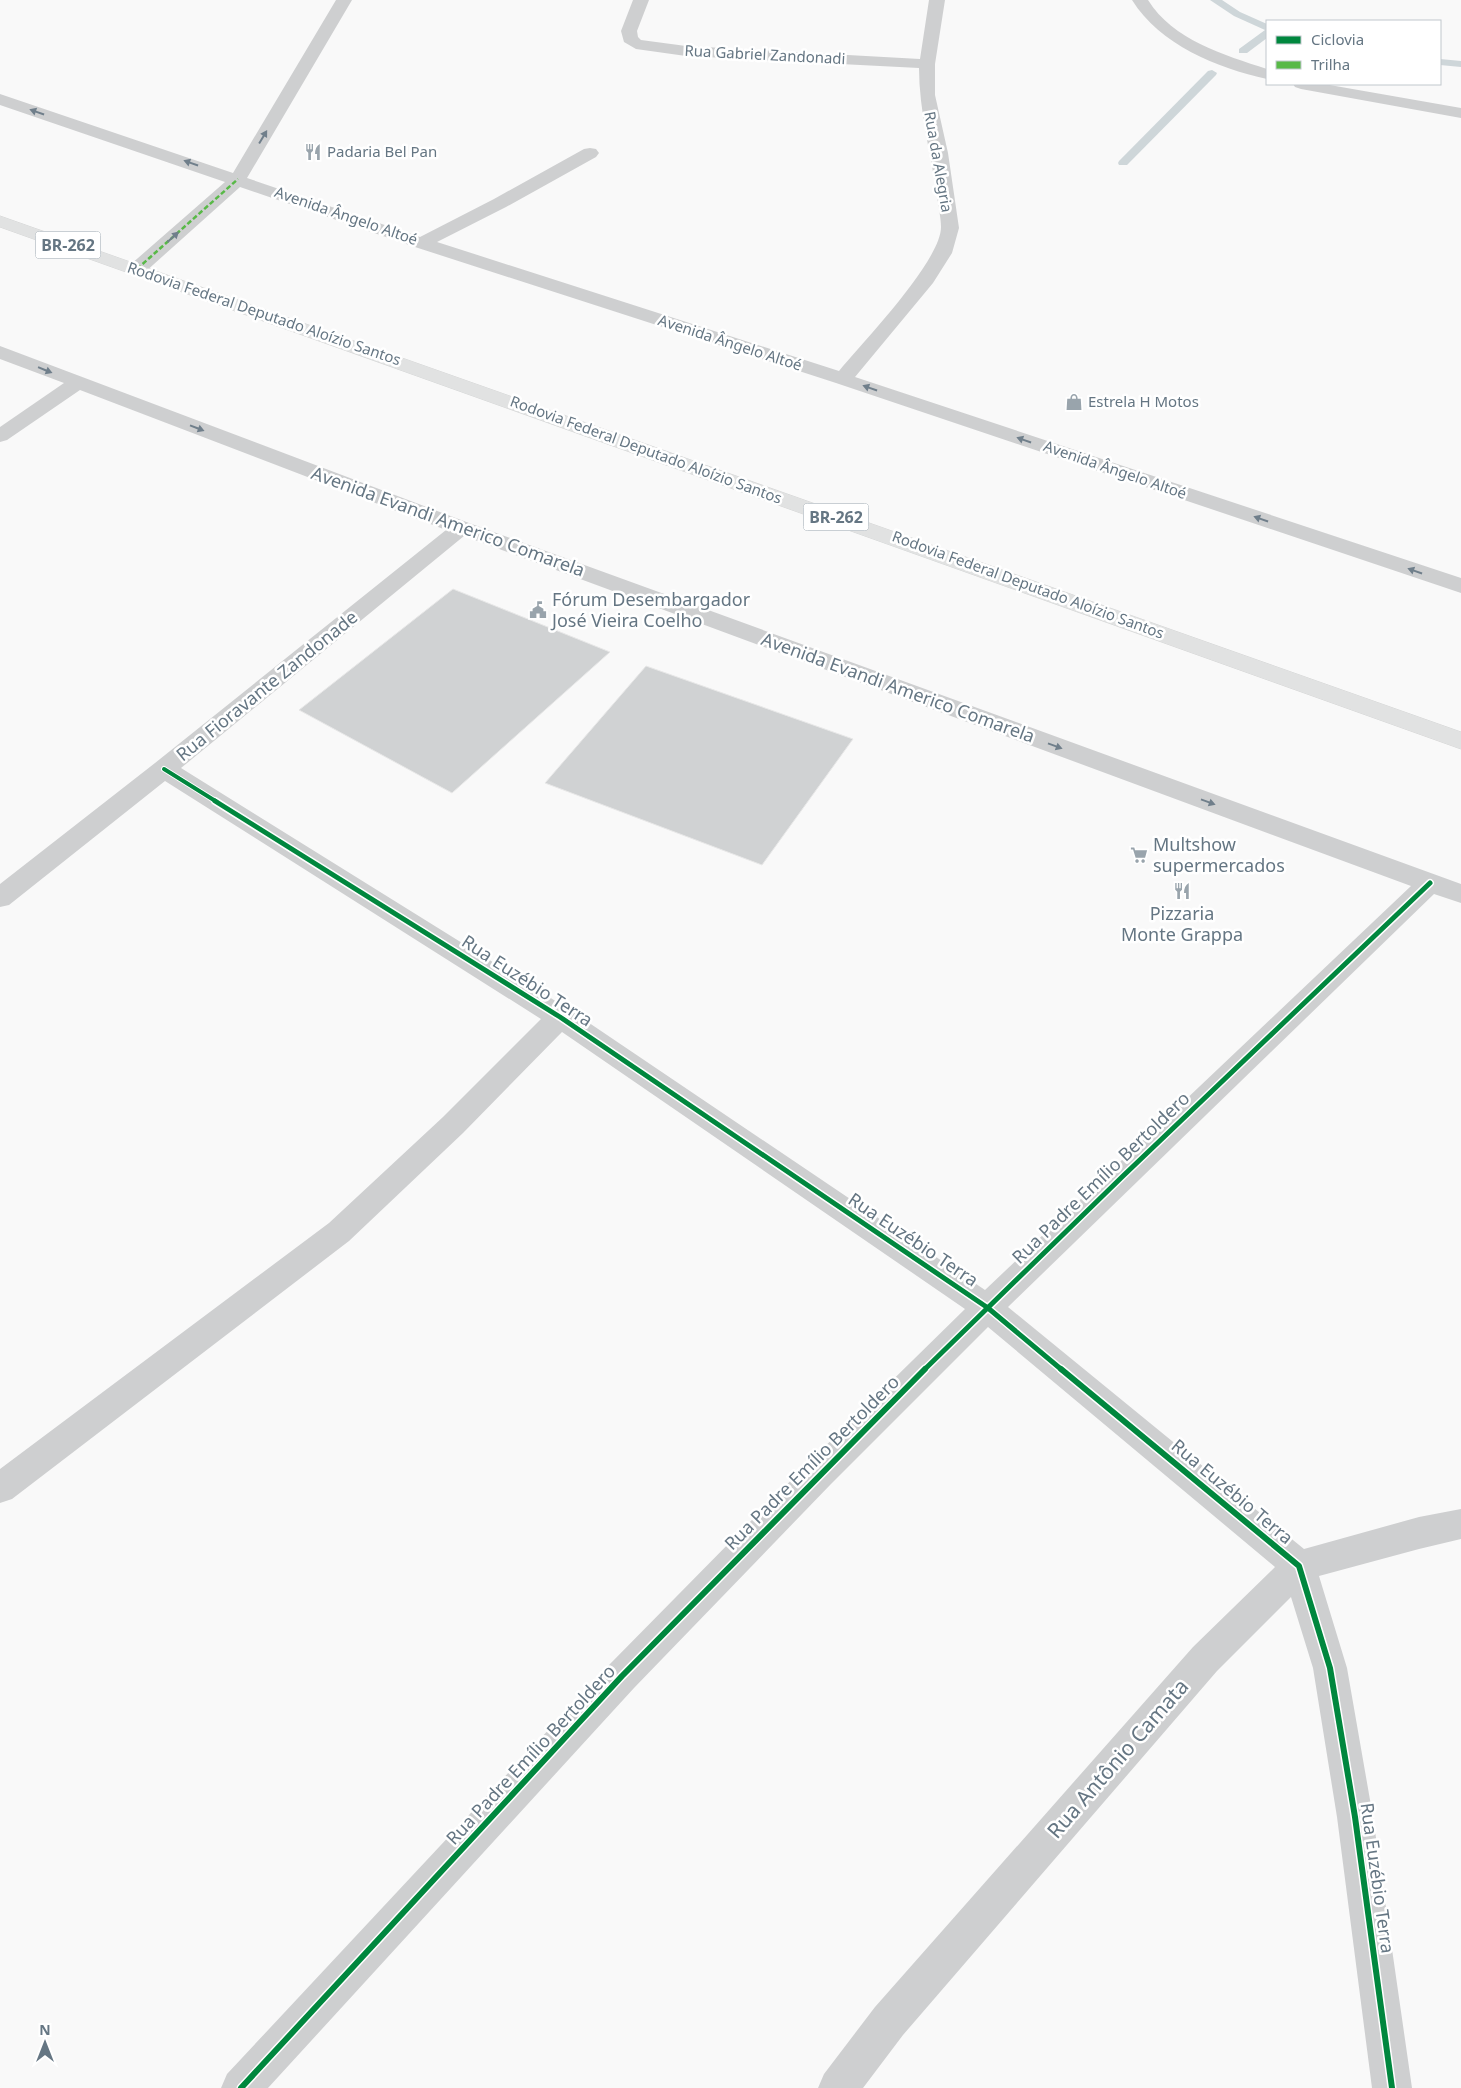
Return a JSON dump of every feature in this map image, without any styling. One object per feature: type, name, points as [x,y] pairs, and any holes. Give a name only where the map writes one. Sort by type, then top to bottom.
[{"type":"highway","name":"Rodovia Federal Deputado Aloízio Santos","points":[[0,221],[1461,741]]},
{"type":"street","points":[[137,269],[238,179],[344,0]]},
{"type":"street","name":"Rua da Alegria","points":[[843,379],[926,280],[943,253],[950,228],[939,153],[926,95],[927,64],[937,0]]},
{"type":"street","points":[[1140,0],[1145,10],[1170,34],[1211,53],[1266,74]]},
{"type":"street","name":"Rua Gabriel Zandonadi","points":[[638,7],[629,31],[630,39],[636,44],[653,48],[927,64]]},
{"type":"street","points":[[1306,85],[1461,113]]},
{"type":"street","name":"Avenida Ângelo Altoé","points":[[0,99],[422,243],[843,379],[1461,586]]},
{"type":"street","points":[[422,243],[500,203],[590,153]]},
{"type":"street","name":"Avenida Evandi Americo Comarela","points":[[0,352],[77,383],[462,528],[1461,894]]},
{"type":"street","points":[[0,436],[77,383]]},
{"type":"street","name":"Rua Fioravante Zandonade","points":[[0,898],[164,769],[462,528]]},
{"type":"street","name":"Rua Euzébio Terra","points":[[164,769],[560,1017],[988,1308],[1298,1566],[1330,1668],[1355,1817],[1392,2088]]},
{"type":"street","name":"Rua Padre Emílio Bertoldero","points":[[241,2088],[620,1678],[772,1521],[1184,1116],[1430,883]]},
{"type":"street","points":[[0,1488],[339,1232],[453,1125],[560,1017]]},
{"type":"street","name":"Rua Antônio Camata","points":[[838,2088],[889,2021],[1205,1659],[1298,1566],[1419,1533],[1461,1524]]},
{"type":"building","points":[[453,589],[610,652],[452,793],[299,710]]},
{"type":"building","points":[[646,666],[853,739],[762,865],[545,783]]},
{"type":"waterway","points":[[1215,0],[1237,14],[1266,28]]},
{"type":"waterway","points":[[1243,51],[1266,34]]},
{"type":"waterway","points":[[1441,62],[1461,64]]},
{"type":"waterway","points":[[1123,163],[1212,73]]},
{"type":"marked path","points":[[137,269],[238,179]]},
{"type":"cycle path","points":[[164,769],[560,1017],[988,1308],[1299,1566],[1330,1668],[1355,1817],[1392,2088]]},
{"type":"cycle path","points":[[241,2088],[478,1830],[720,1574],[1021,1274],[1430,883]]},
{"type":"place","name":"Padaria Bel Pan","points":[[313,152]]},
{"type":"place","name":"Estrela H Motos","points":[[1074,402]]},
{"type":"place","name":"Fórum Desembargador José Vieira Coelho","points":[[538,610]]},
{"type":"place","name":"Multshow supermercados","points":[[1139,855]]},
{"type":"place","name":"Pizzaria Monte Grappa","points":[[1182,891]]}]
